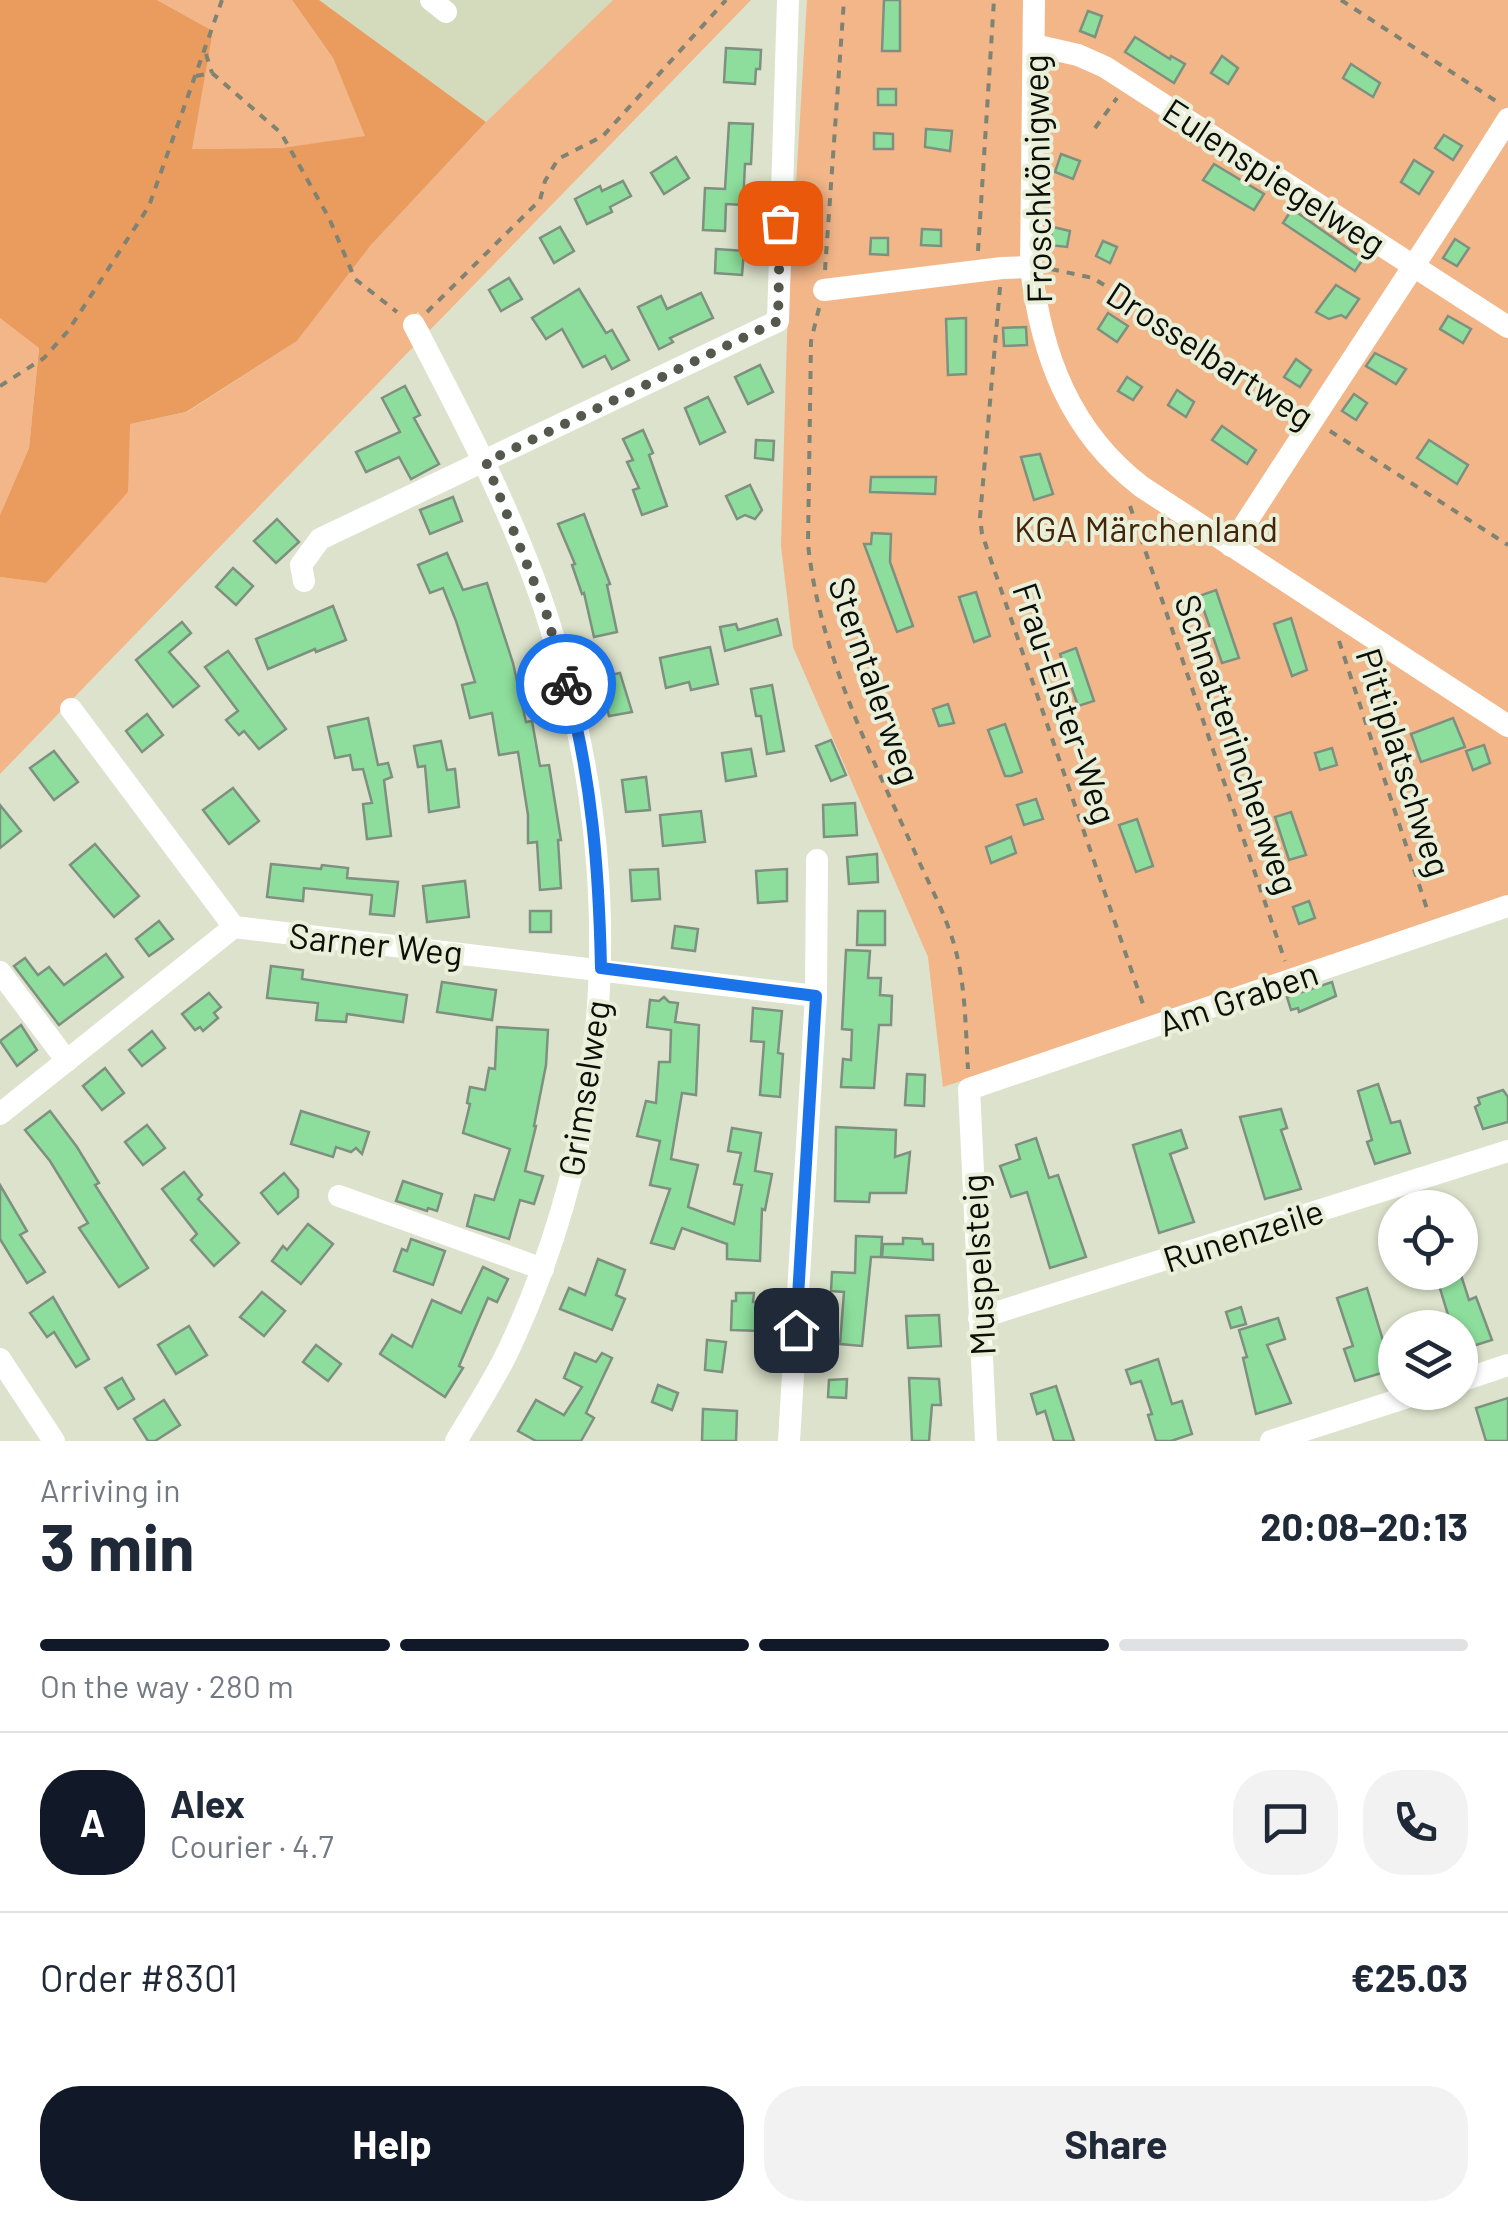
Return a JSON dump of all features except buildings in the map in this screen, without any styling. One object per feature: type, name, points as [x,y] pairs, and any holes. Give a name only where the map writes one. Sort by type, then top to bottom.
[{"type":"street","points":[[304,581],[300,565],[320,539],[778,321],[788,0]]},
{"type":"street","name":"Froschkönigweg","points":[[1034,0],[1031,267],[1046,350],[1061,388],[1086,432],[1117,468],[1508,726]]},
{"type":"street","name":"Eulenspiegelweg","points":[[1034,45],[1078,55],[1128,82],[1508,327]]},
{"type":"street","points":[[1231,546],[1508,120]]},
{"type":"street","points":[[824,290],[1031,267]]},
{"type":"street","name":"Grimselweg","points":[[414,325],[486,462],[546,612],[569,694],[599,864],[601,968],[595,1059],[575,1163],[543,1269],[508,1352],[456,1441]]},
{"type":"street","points":[[0,1114],[234,927],[70,709]]},
{"type":"street","points":[[788,1441],[816,996],[817,860]]},
{"type":"street","name":"Am Graben","points":[[969,1089],[1508,906]]},
{"type":"street","name":"Sarner Weg","points":[[234,927],[816,996]]},
{"type":"street","points":[[0,972],[68,1061]]},
{"type":"street","name":"Muspelsteig","points":[[969,1089],[986,1441]]},
{"type":"street","name":"Runenzeile","points":[[979,1318],[1508,1151]]},
{"type":"street","points":[[339,1196],[543,1269]]},
{"type":"street","points":[[0,1359],[54,1441]]},
{"type":"street","points":[[1478,1375],[1508,1366]]},
{"type":"street","points":[[1272,1441],[1378,1407]]},
{"type":"path","points":[[0,386],[44,358],[68,331],[149,206],[222,0]]},
{"type":"path","points":[[204,50],[212,73],[281,133],[330,218],[355,279],[414,325],[540,200],[544,181],[558,160],[603,136],[726,0]]},
{"type":"path","name":"Sterntalerweg","points":[[844,0],[824,290],[811,341],[810,571],[825,633],[855,714],[950,932],[962,977],[968,1064]]},
{"type":"path","name":"Froschkönigweg","points":[[977,271],[994,0]]},
{"type":"path","points":[[1340,0],[1508,109]]},
{"type":"path","points":[[196,76],[212,73]]},
{"type":"path","points":[[1096,128],[1128,82]]},
{"type":"path","name":"Drosselbartweg","points":[[1031,267],[1093,278],[1508,545]]},
{"type":"path","name":"Frau-Elster-Weg","points":[[1002,268],[980,517],[982,534],[1151,1027]]},
{"type":"path","name":"Schnatterinchenweg","points":[[1130,506],[1292,979]]},
{"type":"path","name":"Pittiplatschweg","points":[[1329,610],[1434,931]]},
{"type":"shaded area","points":[[0,0],[157,0],[213,31],[192,149],[281,148],[365,136],[333,58],[292,0],[319,0],[486,122],[371,245],[297,341],[186,412],[130,424],[128,492],[46,583],[0,577],[0,515],[29,448],[39,348],[0,318]]},
{"type":"shaded area","points":[[319,0],[613,0],[486,122]]},
{"type":"green space","points":[[157,0],[292,0],[333,58],[366,137],[281,148],[191,149],[213,31]]},
{"type":"green space","points":[[613,0],[751,0],[430,330],[418,312],[404,323],[417,343],[0,774],[0,577],[46,583],[130,424],[187,412],[297,341],[371,245],[486,122]]},
{"type":"green space","name":"KGA Märchenland","points":[[807,0],[1508,0],[1508,896],[943,1087],[928,957],[793,647],[781,546],[787,336]]},
{"type":"green space","points":[[0,318],[39,347],[29,448],[0,515]]},
{"type":"way so far","points":[[566,684],[546,612],[486,462],[778,321],[780,223]]},
{"type":"route","points":[[566,684],[586,776],[599,864],[601,968],[816,996],[796,1330]]}]
